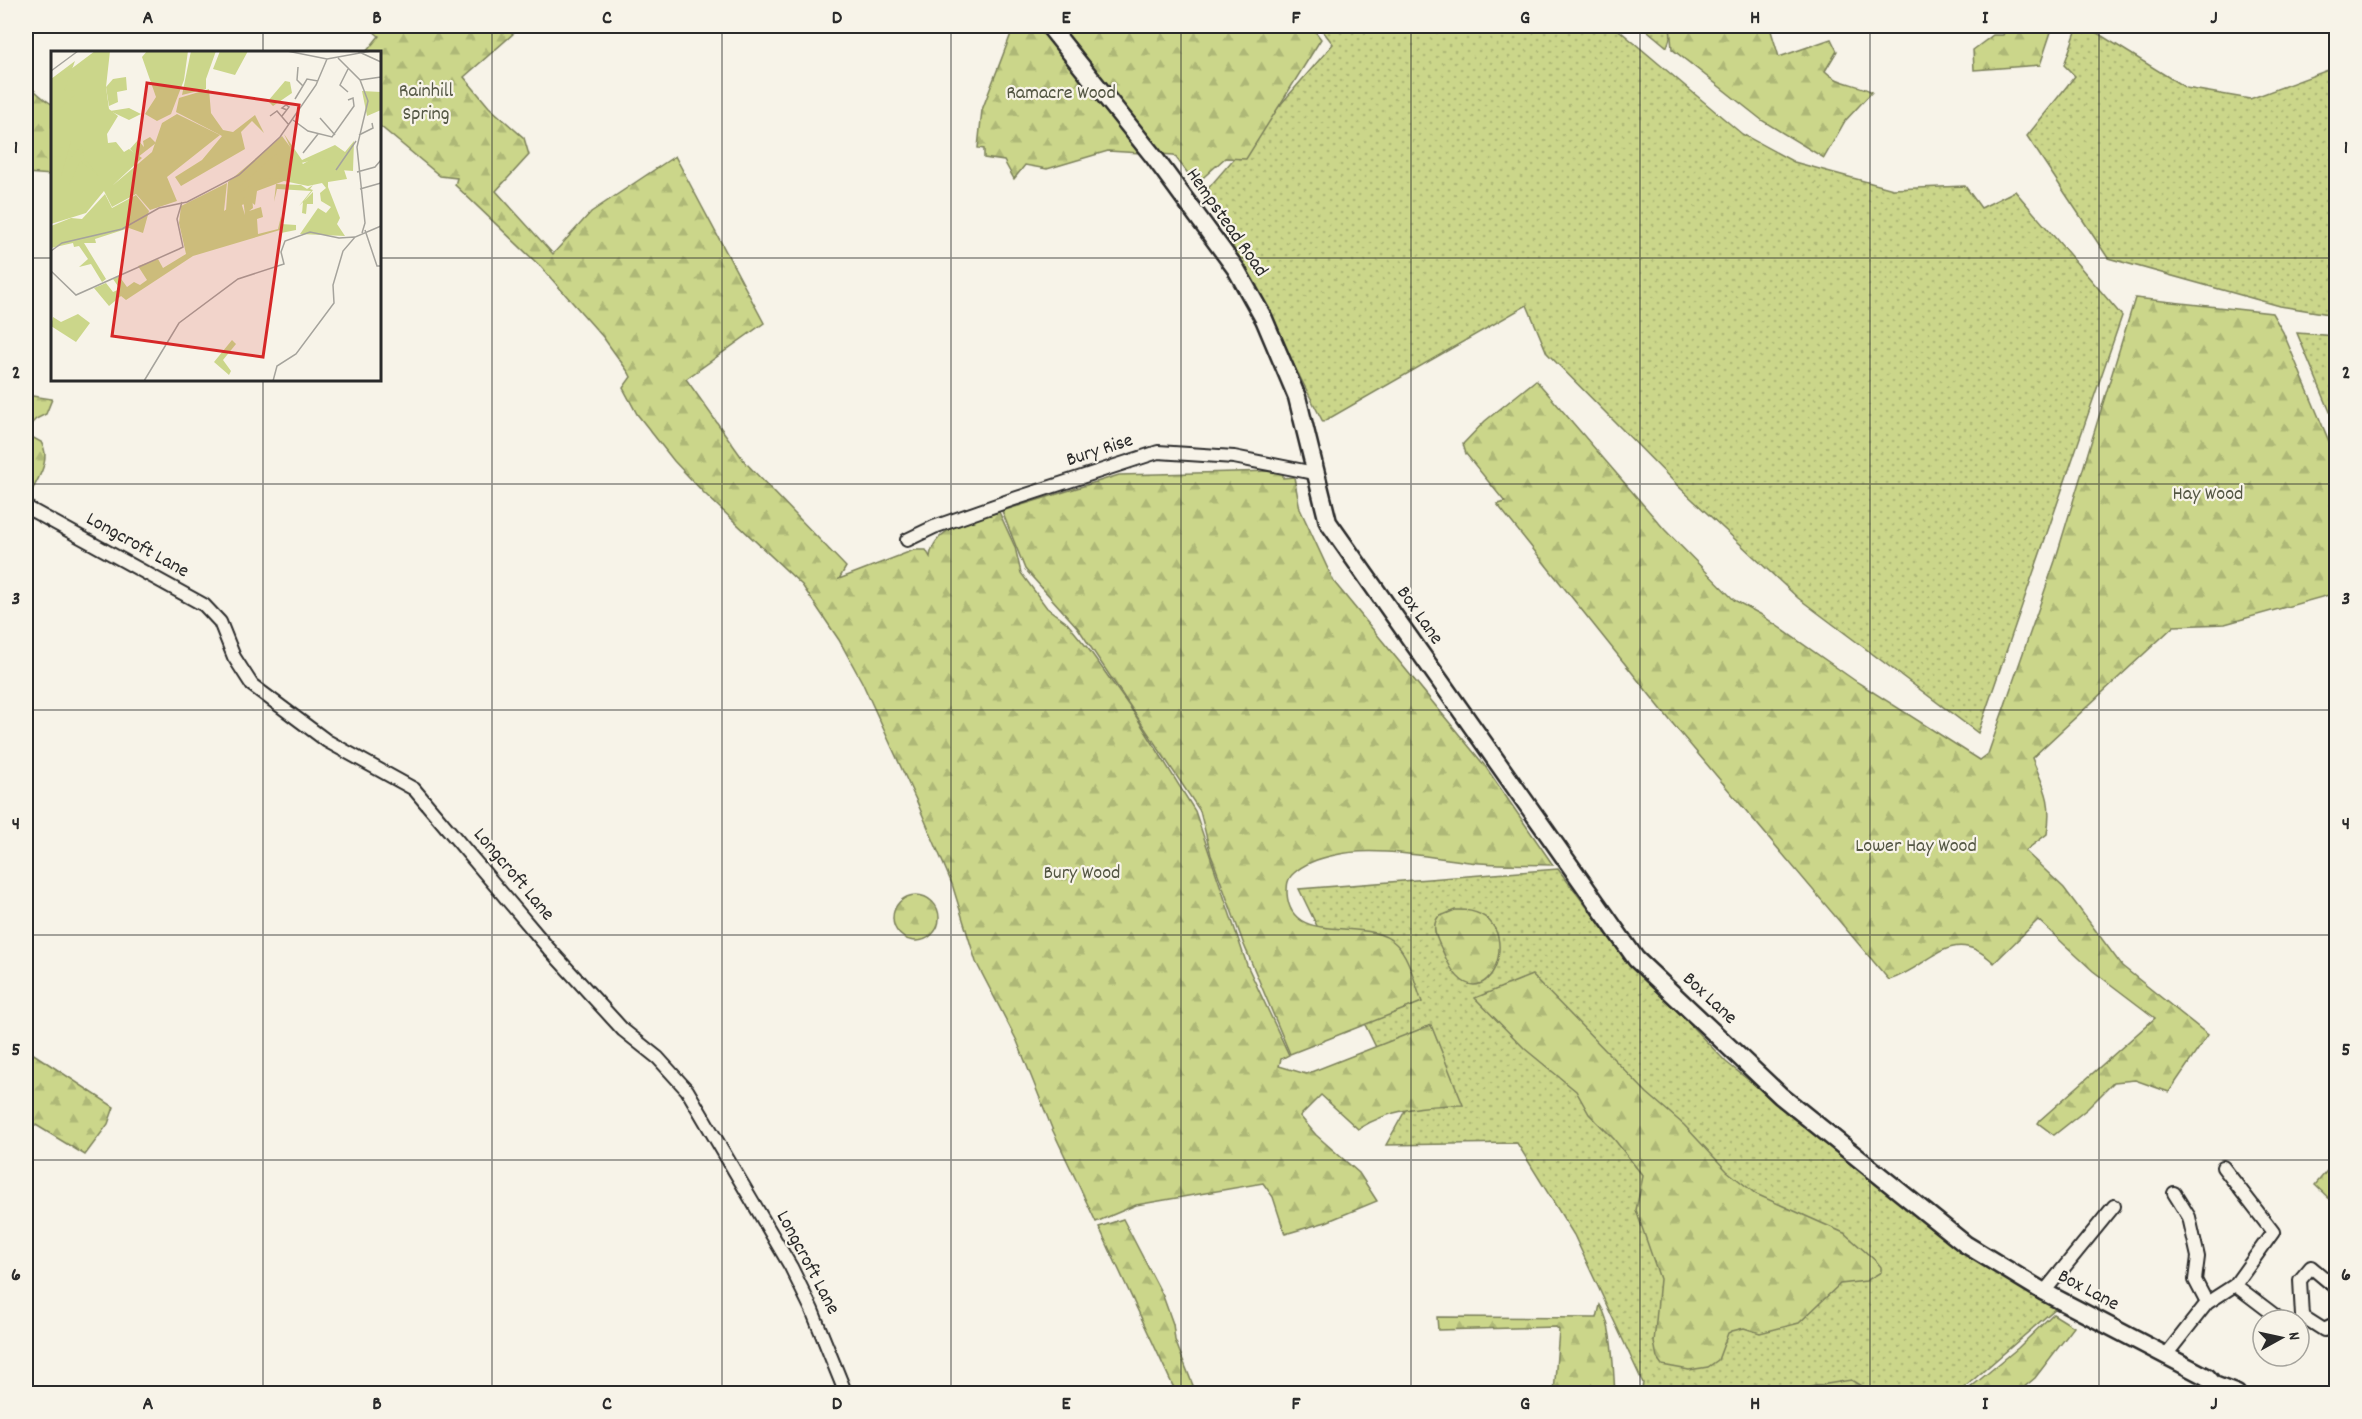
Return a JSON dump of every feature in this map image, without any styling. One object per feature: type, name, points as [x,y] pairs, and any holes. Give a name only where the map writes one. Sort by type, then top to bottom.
[{"type":"main road","name":"Hempstead Road","points":[[1049,26],[1154,157],[1236,269],[1264,320],[1297,398],[1314,473]]},
{"type":"main road","name":"Box Lane","points":[[1314,473],[1328,522],[1636,959],[1781,1096],[1897,1191],[1983,1256],[2044,1292],[2207,1377],[2212,1389],[2237,1394]]},
{"type":"street","name":"Bury Rise","points":[[907,540],[934,526],[1158,452],[1234,458],[1314,473]]},
{"type":"street","name":"Longcroft Lane","points":[[26,507],[204,605],[220,622],[234,657],[252,685],[327,741],[414,789],[622,1030],[658,1058],[687,1090],[791,1267],[813,1310],[846,1394]]},
{"type":"street","points":[[2166,1355],[2207,1303],[2235,1285],[2273,1232],[2223,1167]]},
{"type":"street","points":[[2174,1192],[2189,1217],[2198,1257],[2195,1280],[2207,1303]]},
{"type":"street","points":[[2044,1292],[2114,1206]]},
{"type":"street","points":[[2299,1308],[2300,1280],[2311,1267],[2337,1287]]},
{"type":"street","points":[[2235,1285],[2265,1308]]},
{"type":"street","points":[[2311,1324],[2324,1330],[2337,1324]]},
{"type":"green space","name":"Bury Wood","points":[[367,26],[522,26],[464,77],[489,107],[524,138],[529,155],[496,191],[553,254],[591,212],[675,156],[764,323],[686,379],[745,462],[846,567],[839,579],[914,550],[926,550],[930,557],[933,546],[947,531],[999,512],[1015,547],[1021,573],[1047,608],[1067,623],[1090,651],[1134,713],[1195,811],[1247,965],[1289,1055],[1281,1059],[1279,1066],[1306,1074],[1431,1025],[1463,1105],[1408,1110],[1383,1117],[1358,1129],[1321,1095],[1300,1116],[1316,1135],[1359,1173],[1377,1201],[1326,1222],[1285,1234],[1273,1197],[1263,1183],[1136,1205],[1096,1222],[1053,1131],[1017,1041],[976,962],[952,884],[917,802],[862,682],[839,640],[802,585],[704,493],[674,461],[637,414],[623,388],[631,377],[629,373],[603,337],[541,267],[455,185],[457,178],[440,176],[381,127],[381,51],[367,51],[379,36]]},
{"type":"green space","name":"Ramacre Wood","points":[[1014,26],[1311,26],[1321,39],[1246,159],[1225,158],[1196,184],[1174,155],[1108,151],[1047,169],[1025,165],[1014,179],[1004,161],[984,158],[984,149],[978,148],[982,110]]},
{"type":"green space","points":[[1319,26],[1614,26],[1742,134],[1794,162],[1893,189],[1965,186],[1981,208],[2015,191],[2122,316],[1978,733],[1798,598],[1679,487],[1547,353],[1527,305],[1323,422],[1205,192],[1333,44]]},
{"type":"green space","points":[[1642,26],[1674,26],[1667,47]]},
{"type":"green space","points":[[1670,26],[1787,26],[1771,31],[1779,57],[1831,39],[1837,51],[1825,71],[1841,81],[1872,92],[1845,121],[1824,158],[1763,121],[1672,49]]},
{"type":"green space","points":[[2007,26],[2053,26],[2040,65],[1974,70],[1973,50],[1993,35],[2003,35]]},
{"type":"green space","points":[[2078,26],[2086,26],[2186,88],[2250,99],[2336,67],[2336,315],[2280,306],[2108,258],[2027,136],[2075,76],[2064,65]]},
{"type":"green space","points":[[26,85],[51,103],[51,175],[26,173]]},
{"type":"green space","name":"Lower Hay Wood","points":[[2135,298],[2272,313],[2283,332],[2336,458],[2336,593],[2225,624],[2174,626],[2032,758],[2044,786],[2049,822],[2047,834],[2025,851],[2064,888],[2122,966],[2208,1035],[2169,1092],[2135,1080],[2114,1082],[2087,1109],[2054,1135],[2038,1123],[2040,1120],[2155,1018],[2093,971],[2038,920],[1994,963],[1979,951],[1965,947],[1953,947],[1889,980],[1677,729],[1497,504],[1505,502],[1466,454],[1463,444],[1485,421],[1536,380],[1665,530],[1734,600],[1760,614],[1857,682],[1980,760],[1988,754],[2055,561]]},
{"type":"green space","points":[[2297,333],[2336,336],[2336,426]]},
{"type":"green space","points":[[26,395],[52,399],[46,414],[36,419],[28,427],[28,435],[41,442],[45,455],[43,469],[30,494],[26,492]]},
{"type":"green space","points":[[1283,472],[1283,478],[1294,477],[1300,509],[1334,582],[1485,766],[1553,865],[1480,863],[1369,851],[1329,856],[1298,869],[1287,885],[1291,910],[1301,920],[1315,926],[1367,931],[1383,935],[1396,944],[1409,964],[1422,1002],[1290,1054],[1244,945],[1211,855],[1200,811],[1078,628],[1025,569],[1002,511],[1119,475]]},
{"type":"green space","points":[[1558,869],[1623,955],[1726,1062],[1955,1245],[2057,1307],[1958,1393],[1641,1393],[1643,1383],[1574,1235],[1517,1143],[1386,1145],[1406,1109],[1299,889]]},
{"type":"green space","points":[[916,895],[932,902],[939,918],[932,934],[916,941],[900,934],[893,918],[900,902]]},
{"type":"green space","points":[[1455,910],[1481,915],[1495,928],[1499,947],[1496,965],[1487,979],[1474,985],[1458,977],[1443,952],[1436,934],[1435,926],[1438,917]]},
{"type":"green space","points":[[1532,975],[1647,1093],[1684,1125],[1727,1171],[1756,1194],[1844,1233],[1877,1262],[1881,1267],[1881,1272],[1866,1281],[1840,1284],[1799,1323],[1760,1333],[1744,1328],[1728,1333],[1718,1360],[1708,1367],[1689,1370],[1662,1365],[1657,1358],[1654,1342],[1660,1279],[1636,1210],[1643,1176],[1614,1139],[1589,1114],[1576,1091],[1525,1049],[1475,998]]},
{"type":"green space","points":[[26,1049],[114,1107],[108,1124],[85,1155],[26,1119]]},
{"type":"green space","points":[[2336,1160],[2336,1205],[2315,1185]]},
{"type":"green space","points":[[1123,1219],[1163,1296],[1173,1324],[1175,1340],[1196,1393],[1178,1393],[1173,1386],[1099,1227]]},
{"type":"green space","points":[[1600,1305],[1610,1335],[1615,1393],[1554,1393],[1559,1330],[1556,1327],[1438,1330],[1437,1317],[1597,1318]]},
{"type":"green space","points":[[2053,1314],[2074,1327],[2035,1378],[2017,1393],[1964,1393],[2018,1348]]},
{"type":"green space","points":[[1851,1380],[1873,1393],[1791,1393],[1815,1386]]},
{"type":"park label","name":"Rainhill Spring","points":[[426,104]]},
{"type":"park label","name":"Hay Wood","points":[[2208,495]]}]
